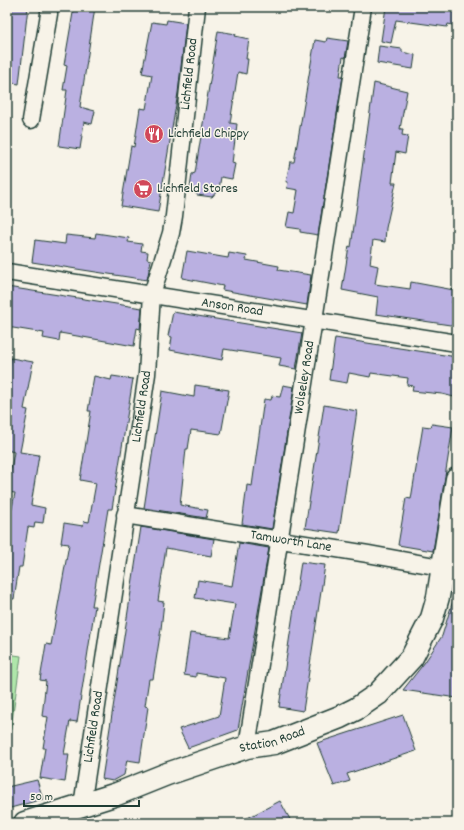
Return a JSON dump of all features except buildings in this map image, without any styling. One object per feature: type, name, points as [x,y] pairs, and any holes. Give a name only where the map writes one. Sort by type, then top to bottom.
[{"type":"street","points":[[31,120],[50,14],[49,7]]},
{"type":"street","name":"Lichfield Road","points":[[82,806],[147,374],[152,294],[171,232],[174,216],[197,7]]},
{"type":"street","name":"Wolseley Road","points":[[247,747],[362,7]]},
{"type":"street","name":"Anson Road","points":[[7,272],[457,343]]},
{"type":"street","name":"Station Road","points":[[25,823],[82,806],[247,747],[274,743],[340,717],[356,709],[378,694],[400,672],[412,657],[432,618],[450,569],[457,479]]},
{"type":"street","name":"Tamworth Lane","points":[[125,515],[450,569]]},
{"type":"green space","points":[[7,654],[21,656],[10,736],[7,740]]},
{"type":"place","name":"Lichfield Chippy","points":[[154,134]]},
{"type":"place","name":"Lichfield Stores","points":[[143,189]]}]
